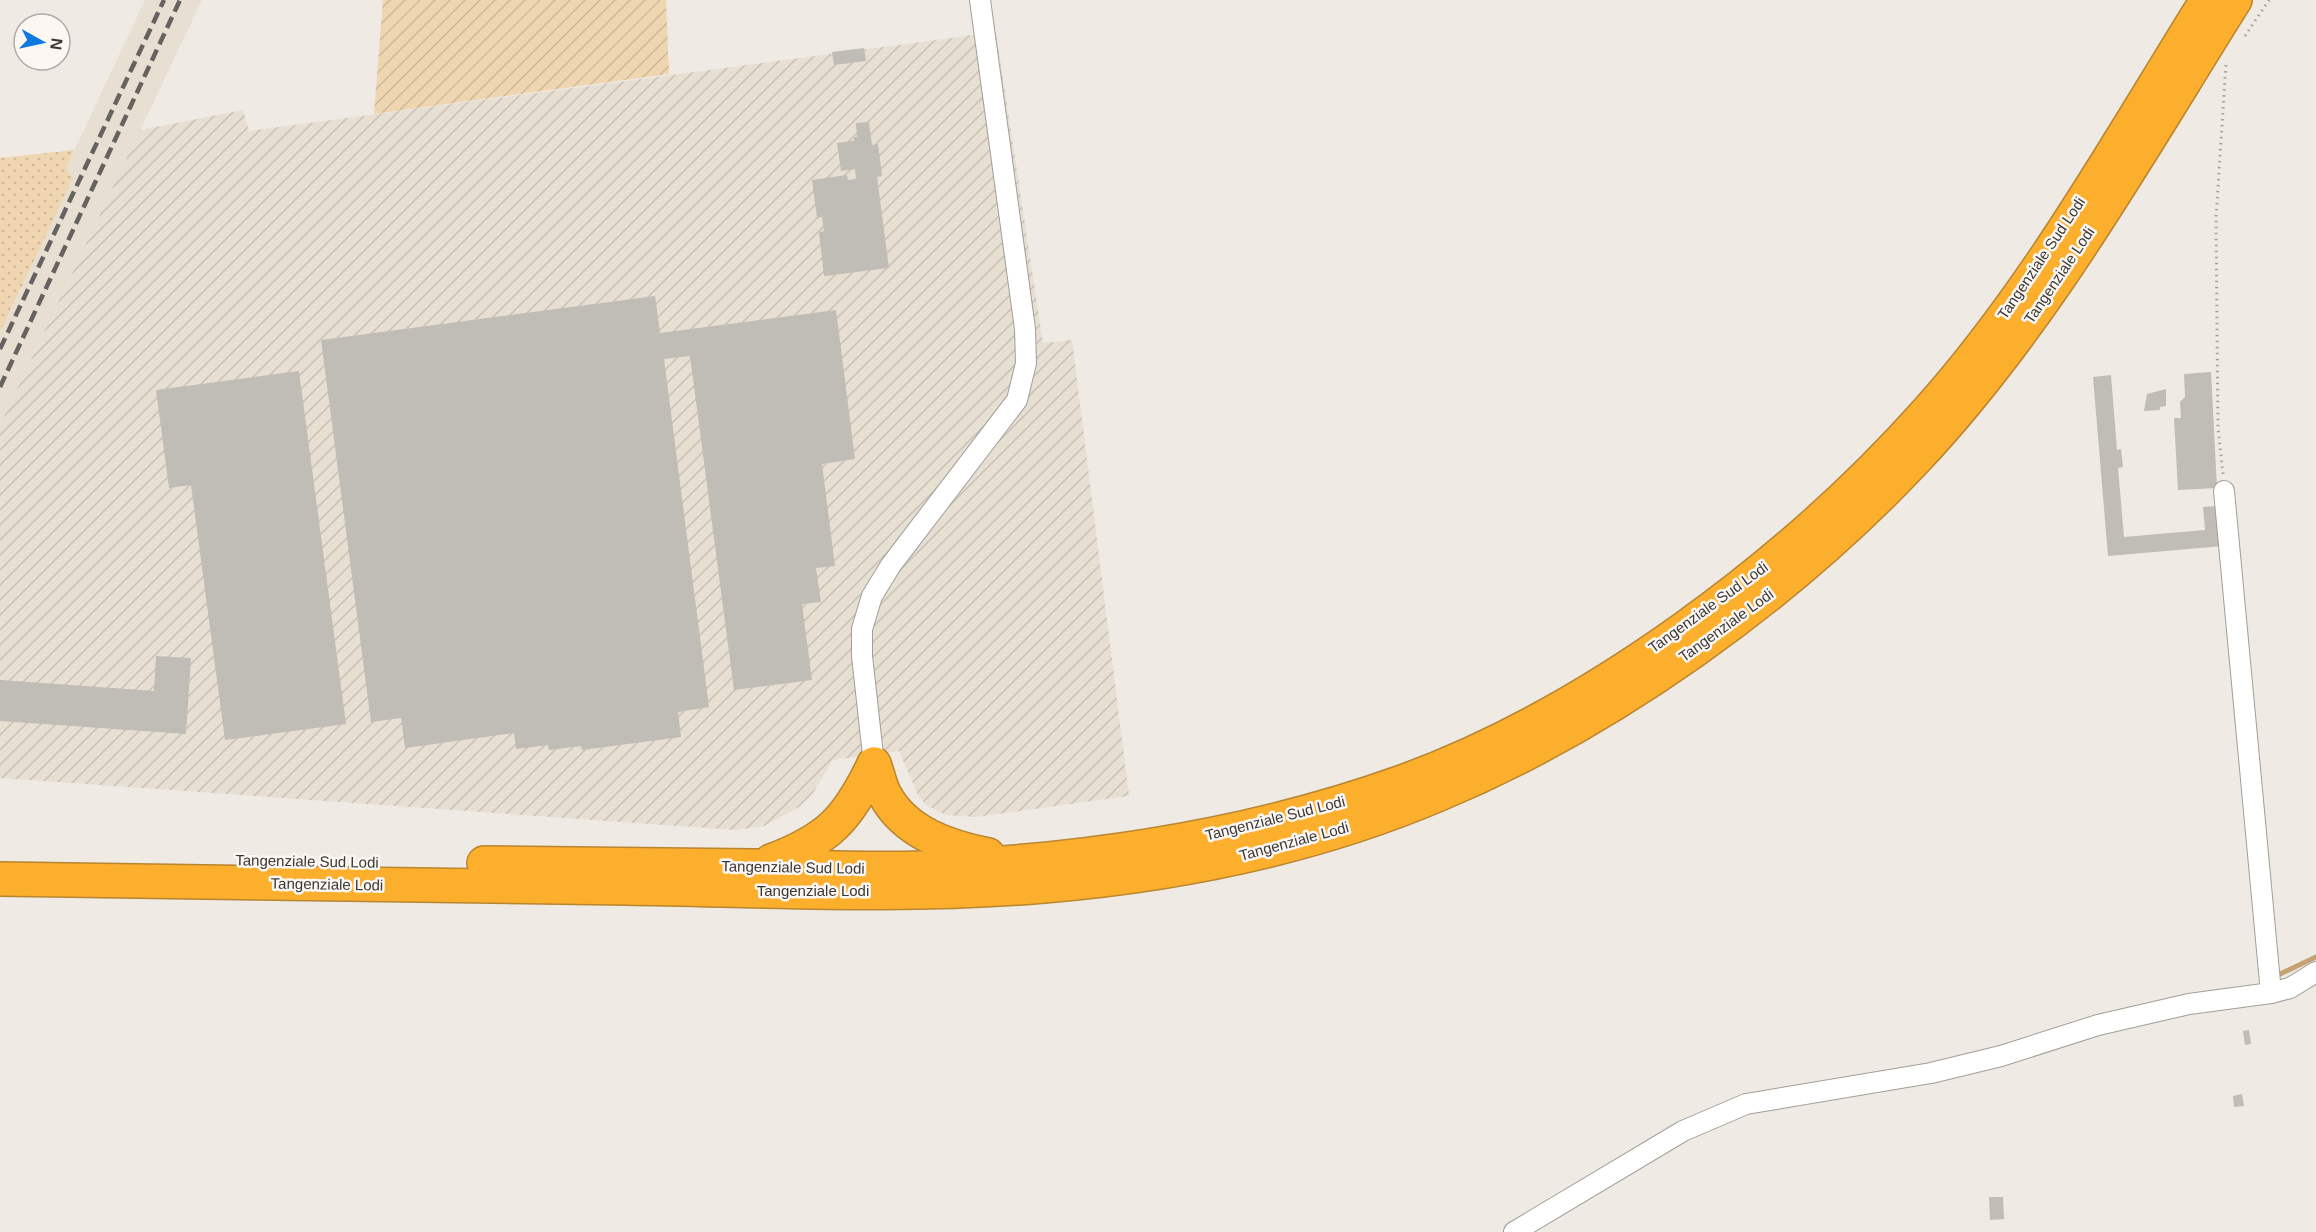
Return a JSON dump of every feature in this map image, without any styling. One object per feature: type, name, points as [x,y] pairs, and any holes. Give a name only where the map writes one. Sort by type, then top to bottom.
[{"type":"highway","points":[[2068,221],[2088,161],[2100,137],[2184,0]]},
{"type":"highway","name":"Tangenziale Sud Lodi","points":[[0,858],[914,868],[1023,861],[1195,838],[1330,805],[1404,781],[1467,754],[1538,719],[1605,680],[1680,630],[1785,551],[1885,457],[1929,411],[1977,351],[2068,221],[2207,0]]},
{"type":"highway","name":"Tangenziale Lodi","points":[[0,879],[811,891],[989,890],[1104,879],[1217,860],[1340,830],[1433,797],[1481,776],[1588,718],[1738,618],[1831,541],[1914,461],[1983,381],[2027,322],[2114,192],[2235,0]]},
{"type":"highway","points":[[874,764],[885,795],[901,818],[949,847],[1023,861]]},
{"type":"highway","points":[[758,866],[804,849],[838,824],[858,797],[874,764]]},
{"type":"street","points":[[874,764],[862,656],[862,629],[872,596],[891,565],[1017,400],[1026,363],[1025,329],[980,0]]},
{"type":"street","points":[[2224,491],[2271,993]]},
{"type":"street","points":[[1514,1232],[1683,1131],[1746,1104],[1931,1073],[2001,1056],[2098,1025],[2178,1006],[2271,993],[2290,988],[2316,972]]},
{"type":"path","points":[[2244,36],[2269,0]]},
{"type":"path","points":[[2224,491],[2218,428],[2216,218],[2226,64],[2232,55]]},
{"type":"shaded area","points":[[145,0],[202,0],[0,425],[0,332],[72,178],[65,170]]},
{"type":"shaded area","points":[[383,0],[666,0],[669,74],[374,114]]},
{"type":"shaded area","points":[[996,32],[1043,343],[1072,340],[1129,796],[976,817],[946,815],[926,805],[918,795],[899,751],[833,760],[813,793],[799,807],[764,826],[736,830],[0,778],[0,425],[140,130],[243,110],[249,131]]},
{"type":"shaded area","points":[[74,150],[66,169],[73,178],[0,332],[0,158]]},
{"type":"building","points":[[864,48],[866,61],[834,65],[832,52]]},
{"type":"building","points":[[869,122],[872,145],[878,144],[882,176],[877,177],[889,268],[824,276],[819,232],[824,231],[822,217],[817,218],[812,180],[847,175],[848,180],[856,179],[855,169],[841,171],[837,143],[854,141],[854,137],[857,137],[856,123]]},
{"type":"building","points":[[655,296],[660,333],[836,310],[855,459],[822,464],[835,566],[816,568],[821,602],[802,604],[812,680],[734,690],[690,356],[664,359],[709,707],[678,712],[681,737],[582,750],[581,746],[549,750],[548,745],[516,749],[514,733],[405,748],[401,718],[371,722],[321,340]]},
{"type":"building","points":[[299,371],[346,724],[225,740],[191,485],[169,488],[156,390]]},
{"type":"building","points":[[2211,372],[2217,488],[2178,490],[2174,418],[2181,418],[2180,402],[2185,397],[2184,374]]},
{"type":"building","points":[[2111,375],[2117,450],[2121,449],[2123,467],[2118,468],[2124,537],[2205,530],[2203,507],[2219,506],[2223,546],[2108,556],[2093,377]]},
{"type":"building","points":[[2166,389],[2166,406],[2160,407],[2160,410],[2144,411],[2147,394]]},
{"type":"building","points":[[156,656],[191,658],[186,734],[0,721],[0,680],[154,691]]},
{"type":"building","points":[[2249,1030],[2251,1044],[2245,1045],[2243,1031]]},
{"type":"building","points":[[2242,1094],[2244,1106],[2234,1107],[2233,1096]]},
{"type":"building","points":[[1989,1197],[2003,1197],[2004,1219],[1990,1220]]},
{"type":"waterway","points":[[2280,974],[2316,957]]},
{"type":"railway","points":[[0,349],[164,0]]},
{"type":"railway","points":[[0,387],[180,0]]}]
